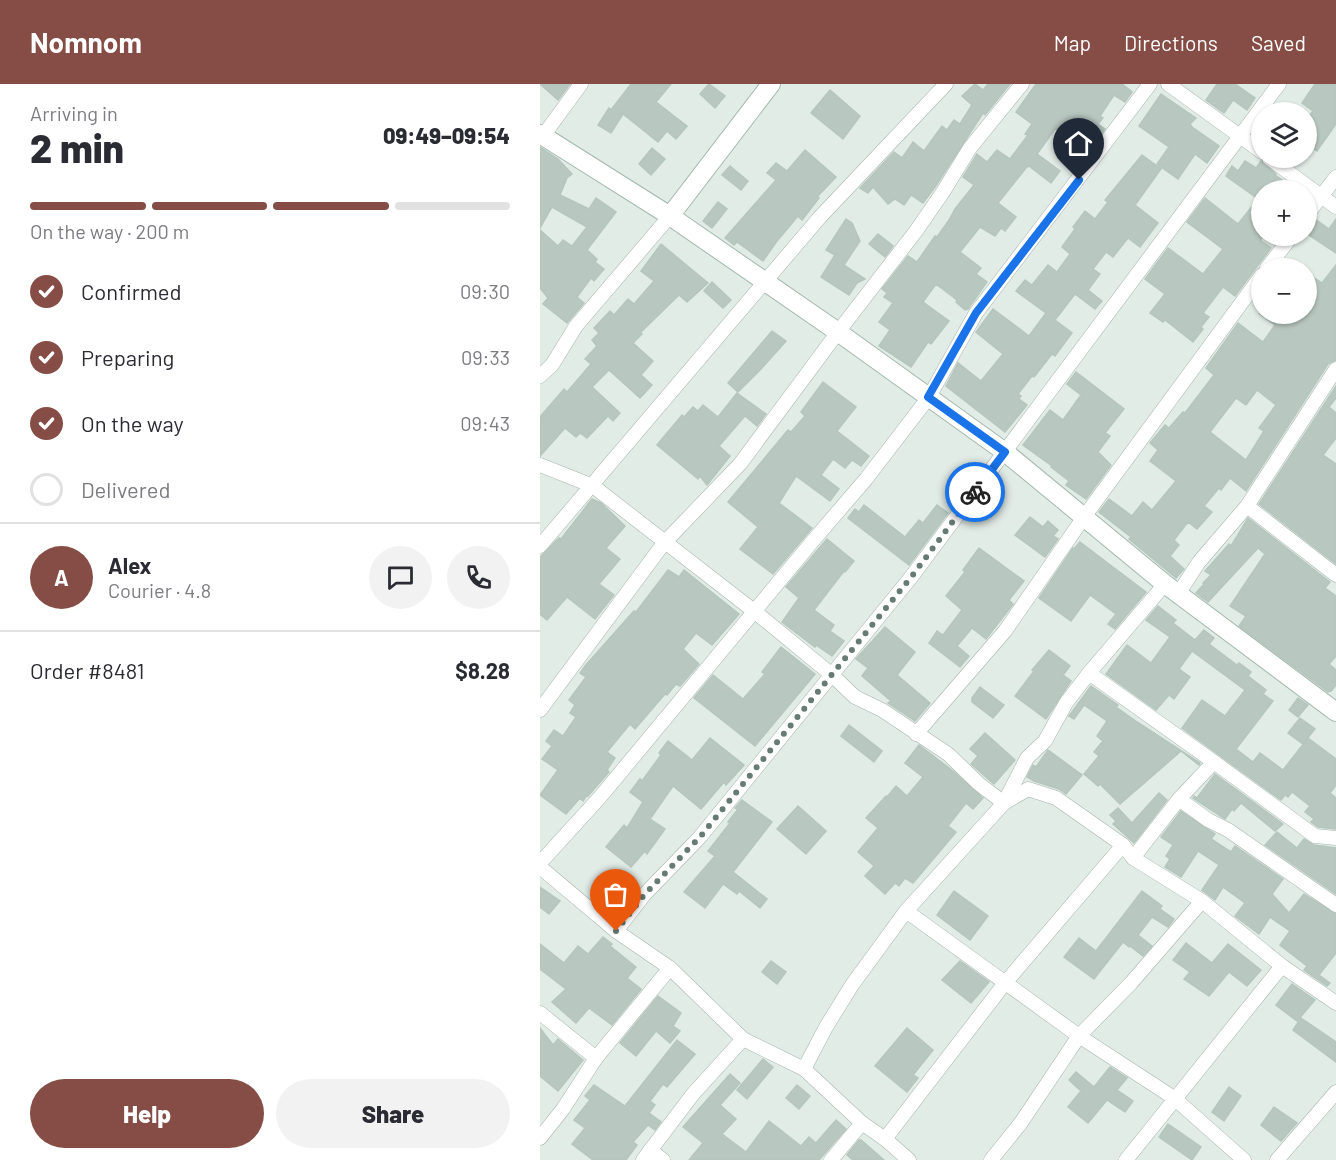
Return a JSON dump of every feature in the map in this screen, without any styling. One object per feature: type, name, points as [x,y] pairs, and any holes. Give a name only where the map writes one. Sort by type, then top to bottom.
[{"type":"street","points":[[581,84],[541,135],[670,216],[838,332],[1005,452],[1171,589],[1336,712]]},
{"type":"street","points":[[540,376],[552,365],[576,326],[670,216],[771,84]]},
{"type":"street","points":[[540,546],[820,217],[946,84]]},
{"type":"street","points":[[540,710],[664,543],[740,464],[916,231],[970,148],[1022,84]]},
{"type":"street","points":[[909,1160],[862,1123],[804,1069],[743,1039],[670,968],[616,931],[540,865],[601,796],[866,479],[928,397],[976,313],[1150,84]]},
{"type":"street","points":[[1168,84],[1251,144]]},
{"type":"street","points":[[616,931],[644,895],[700,837],[912,576],[1279,84]]},
{"type":"street","points":[[1283,168],[1336,207]]},
{"type":"street","points":[[1317,202],[1336,177]]},
{"type":"street","points":[[1275,258],[1284,246]]},
{"type":"street","points":[[916,734],[1005,631],[1084,517],[1251,290]]},
{"type":"street","points":[[804,1069],[852,985],[906,910],[1004,803],[1027,758],[1045,741],[1066,703],[1089,673],[1199,562],[1247,506],[1336,369]]},
{"type":"street","points":[[540,465],[593,486],[754,611],[832,675],[855,697],[882,710],[948,754],[979,784],[1004,803]]},
{"type":"street","points":[[1247,506],[1336,575]]},
{"type":"street","points":[[1089,673],[1316,836],[1336,838]]},
{"type":"street","points":[[1133,858],[1179,799],[1214,762]]},
{"type":"street","points":[[1004,803],[1028,789],[1056,798],[1123,845],[1133,858],[1202,901],[1282,966],[1336,1003]]},
{"type":"street","points":[[1179,799],[1336,905]]},
{"type":"street","points":[[885,1139],[1005,983],[1123,845]]},
{"type":"street","points":[[991,1160],[1020,1124],[1079,1036],[1131,983],[1202,901]]},
{"type":"street","points":[[906,910],[1079,1036],[1174,1098],[1244,1160]]},
{"type":"street","points":[[1126,1160],[1282,966]]},
{"type":"street","points":[[540,1138],[563,1109],[596,1058],[670,968]]},
{"type":"street","points":[[540,1013],[596,1058]]},
{"type":"street","points":[[663,1160],[647,1155],[693,1094],[743,1039]]},
{"type":"street","points":[[1277,1160],[1336,1092]]},
{"type":"street","points":[[831,1160],[862,1123]]},
{"type":"building","points":[[540,84],[570,84],[558,100]]},
{"type":"building","points":[[631,84],[671,84],[656,102],[687,126],[676,139],[667,131],[658,142],[623,114],[611,133],[598,125],[609,108],[611,110]]},
{"type":"building","points":[[709,84],[725,96],[715,108],[700,94]]},
{"type":"building","points":[[975,84],[983,90],[988,84],[1010,84],[985,115],[983,113],[923,203],[911,195],[904,205],[895,199],[888,204],[873,187],[868,193],[860,188],[894,152],[902,158],[913,142],[924,151],[942,126],[947,130],[954,120],[960,124],[972,105],[962,96]]},
{"type":"building","points":[[1036,84],[1122,84],[1132,92],[1125,102],[1114,95],[1100,116],[1103,118],[1098,124],[1105,129],[1096,140],[1091,137],[1083,149],[1055,129],[1037,154],[1060,171],[1051,183],[1029,166],[1026,168],[998,203],[1016,217],[1005,231],[1001,228],[995,236],[980,227],[960,252],[981,268],[976,274],[987,282],[965,310],[956,302],[957,300],[936,284],[923,302],[949,321],[931,344],[928,342],[911,367],[879,346],[890,330],[879,322],[893,303],[884,297],[887,293],[882,289],[908,256],[917,262],[974,185],[963,177],[977,154],[987,162],[997,150],[1010,159],[1028,135],[1025,134],[1032,124],[1016,112]]},
{"type":"building","points":[[1217,84],[1235,84],[1255,98],[1247,110],[1233,100],[1224,113],[1206,100]]},
{"type":"building","points":[[1315,84],[1336,84],[1336,124],[1317,151],[1317,102],[1303,102]]},
{"type":"building","points":[[830,90],[860,116],[843,139],[811,113]]},
{"type":"building","points":[[1161,94],[1196,118],[1190,124],[1192,127],[1219,146],[1207,163],[1195,154],[1178,179],[1157,164],[1169,147],[1139,126]]},
{"type":"building","points":[[540,147],[558,159],[572,174],[567,178],[560,195],[589,209],[596,198],[616,212],[587,250],[597,259],[595,262],[604,269],[594,281],[591,278],[577,297],[584,303],[567,323],[543,304],[548,298],[540,288],[540,230],[558,246],[563,240],[572,246],[587,227],[552,207],[540,228]]},
{"type":"building","points":[[652,148],[665,159],[651,175],[639,164]]},
{"type":"building","points":[[805,150],[836,177],[817,197],[819,198],[802,220],[798,216],[763,261],[737,242],[734,245],[725,238],[776,180],[767,173],[776,163],[787,171]]},
{"type":"building","points":[[1142,155],[1161,169],[1135,205],[1158,223],[1140,247],[1128,238],[1113,257],[1106,252],[1093,269],[1100,274],[1088,290],[1102,301],[1095,309],[1075,294],[1055,320],[1072,333],[1055,356],[1052,354],[1018,394],[1021,396],[1019,399],[1027,405],[1005,432],[946,386],[958,363],[981,381],[1003,354],[976,332],[993,309],[1029,336],[1046,313],[1016,291],[1025,280],[1032,285],[1048,265],[1057,272],[1070,254],[1062,247],[1075,229],[1073,227],[1085,211],[1095,219],[1108,202],[1105,200]]},
{"type":"building","points":[[1245,161],[1251,165],[1251,168],[1269,168],[1282,180],[1251,180],[1251,194],[1226,176],[1232,166],[1238,171]]},
{"type":"building","points":[[730,166],[748,181],[741,190],[722,175]]},
{"type":"building","points":[[1205,198],[1238,224],[1251,208],[1251,246],[1271,248],[1264,258],[1251,258],[1251,275],[1235,296],[1223,287],[1203,313],[1209,317],[1193,342],[1165,320],[1163,322],[1150,313],[1165,294],[1145,279],[1168,248],[1203,274],[1223,249],[1187,222]]},
{"type":"building","points":[[718,202],[727,209],[712,228],[703,221]]},
{"type":"building","points":[[846,219],[852,223],[860,241],[844,265],[865,279],[857,283],[849,295],[821,277],[835,255],[826,250]]},
{"type":"building","points":[[1336,219],[1336,253],[1317,240],[1317,220],[1329,229]]},
{"type":"building","points":[[878,234],[893,246],[885,257],[869,244]]},
{"type":"building","points":[[661,244],[708,283],[687,302],[679,295],[640,333],[642,334],[633,343],[653,361],[641,375],[652,385],[640,398],[609,370],[592,387],[620,413],[613,421],[608,416],[587,438],[580,433],[576,437],[565,428],[540,456],[540,417],[564,389],[567,392],[591,364],[585,359],[597,346],[592,340],[599,333],[594,328],[610,311],[614,315],[628,299],[634,304],[654,281],[641,271]]},
{"type":"building","points":[[1336,265],[1336,360],[1328,364],[1246,491],[1230,478],[1204,506],[1212,512],[1197,529],[1188,522],[1174,540],[1179,545],[1170,556],[1184,569],[1176,578],[1129,539],[1131,537],[1099,512],[1109,499],[1132,516],[1143,502],[1152,510],[1176,481],[1150,461],[1158,450],[1150,443],[1165,425],[1169,428],[1183,412],[1185,413],[1214,375],[1206,368],[1238,323],[1263,342],[1274,324],[1317,324],[1317,280],[1322,283]],"holes":[[[1257,390],[1276,405],[1259,428],[1264,431],[1246,460],[1210,432],[1236,398],[1246,405]]]},
{"type":"building","points":[[712,282],[731,300],[723,308],[704,291]]},
{"type":"building","points":[[772,331],[786,341],[738,392],[728,383]]},
{"type":"building","points":[[1076,372],[1124,409],[1105,433],[1110,436],[1098,452],[1111,465],[1086,499],[1066,485],[1069,481],[1052,466],[1023,445],[1050,410],[1063,420],[1081,395],[1067,384]]},
{"type":"building","points":[[823,382],[856,407],[837,431],[869,456],[861,466],[852,460],[845,468],[833,459],[821,475],[839,489],[830,501],[796,476],[779,503],[812,528],[773,574],[740,549],[758,527],[728,502],[788,430],[791,432],[805,416],[801,412]]},
{"type":"building","points":[[1336,386],[1336,398],[1329,407],[1336,413],[1336,438],[1323,455],[1336,464],[1336,564],[1259,504]]},
{"type":"building","points":[[737,393],[766,414],[757,426],[745,416],[719,446],[730,456],[707,485],[700,476],[698,479],[657,445],[682,415],[684,417],[693,407],[698,411],[703,405],[718,417]]},
{"type":"building","points":[[592,499],[601,503],[625,526],[606,548],[620,559],[599,584],[614,595],[595,619],[567,597],[547,620],[540,614],[540,557],[559,538],[561,539]]},
{"type":"building","points":[[864,505],[905,537],[919,520],[923,523],[937,505],[948,513],[909,565],[848,518],[855,509],[859,512]]},
{"type":"building","points":[[1030,517],[1043,527],[1048,521],[1058,530],[1053,536],[1058,539],[1045,557],[1015,535]]},
{"type":"building","points":[[1248,518],[1330,582],[1325,588],[1336,596],[1336,656],[1329,664],[1336,670],[1336,685],[1331,691],[1328,692],[1239,626],[1246,616],[1230,606],[1265,554],[1258,548],[1208,602],[1196,593],[1211,575],[1205,571],[1229,544],[1231,546]]},
{"type":"building","points":[[827,539],[854,561],[814,610],[834,625],[830,631],[844,641],[832,656],[816,645],[815,647],[782,622],[799,598],[786,587]]},
{"type":"building","points":[[1080,542],[1146,592],[1115,629],[1108,624],[1116,614],[1090,595],[1071,621],[1039,598],[1073,548]]},
{"type":"building","points":[[979,548],[1024,581],[1009,600],[1013,604],[986,639],[972,628],[957,646],[969,656],[960,667],[929,643],[937,631],[943,635],[962,610],[946,596],[965,572],[963,570]]},
{"type":"building","points":[[668,570],[679,577],[684,570],[739,614],[712,645],[696,633],[683,649],[699,664],[680,686],[676,684],[667,695],[665,694],[635,729],[630,724],[607,752],[615,758],[607,770],[609,772],[583,801],[580,798],[566,814],[540,795],[558,770],[542,759],[552,746],[546,741],[554,730],[563,736],[576,717],[570,713],[575,705],[569,700],[586,677],[580,673],[634,611],[636,612]]},
{"type":"building","points":[[1158,606],[1176,620],[1173,623],[1195,640],[1204,630],[1214,638],[1209,644],[1237,665],[1239,663],[1251,672],[1248,676],[1266,690],[1263,694],[1273,701],[1236,749],[1253,762],[1260,753],[1283,770],[1308,738],[1336,759],[1336,785],[1330,793],[1336,798],[1336,829],[1318,827],[1311,822],[1314,819],[1305,812],[1310,806],[1292,792],[1281,800],[1182,728],[1202,700],[1225,716],[1245,690],[1192,651],[1179,669],[1190,677],[1174,699],[1169,695],[1156,710],[1106,674],[1127,645],[1151,663],[1170,637],[1146,620]]},
{"type":"building","points":[[885,627],[915,652],[897,675],[930,703],[915,721],[888,703],[891,701],[862,676],[868,668],[856,659]]},
{"type":"building","points":[[781,647],[815,674],[755,746],[694,698],[713,675],[743,699],[765,674],[762,672]]},
{"type":"building","points":[[1049,650],[1070,666],[1063,675],[1071,681],[1046,719],[1015,696]]},
{"type":"building","points":[[1091,686],[1137,722],[1200,763],[1199,765],[1181,751],[1120,804],[1100,784],[1098,786],[1084,774],[1099,756],[1094,752],[1103,741],[1097,736],[1107,721],[1084,705],[1074,719],[1069,716]]},
{"type":"building","points":[[980,687],[1004,705],[993,718],[972,702],[972,698]]},
{"type":"building","points":[[1298,698],[1308,705],[1298,717],[1289,710]]},
{"type":"building","points":[[1300,718],[1315,729],[1303,744],[1288,733]]},
{"type":"building","points":[[849,725],[882,751],[874,762],[841,736]]},
{"type":"building","points":[[985,733],[1015,760],[994,784],[971,764],[978,756],[970,749]]},
{"type":"building","points":[[710,738],[744,765],[726,785],[724,782],[701,809],[673,786],[650,819],[665,829],[647,854],[645,851],[631,867],[606,847],[624,825],[627,828],[643,802],[630,792],[640,779],[642,781],[668,741],[692,760]]},
{"type":"building","points":[[919,745],[983,798],[973,809],[966,803],[948,826],[956,832],[913,883],[905,878],[899,886],[895,883],[885,894],[865,876],[874,866],[858,852],[878,828],[866,818],[896,786],[907,796],[923,777],[905,763]]},
{"type":"building","points":[[1048,750],[1082,775],[1066,794],[1027,777],[1033,765],[1036,767]]},
{"type":"building","points":[[1215,774],[1283,824],[1275,831],[1241,803],[1234,811],[1232,809],[1225,819],[1193,798],[1194,796],[1197,798]]},
{"type":"building","points":[[1159,793],[1167,800],[1134,843],[1113,824],[1116,821],[1110,815],[1118,808],[1132,823]]},
{"type":"building","points":[[742,800],[772,822],[733,872],[767,899],[760,908],[739,891],[737,894],[723,884],[705,908],[684,892],[715,856],[708,851],[730,823],[728,822],[738,809],[735,808]]},
{"type":"building","points":[[798,806],[826,831],[806,854],[777,829]]},
{"type":"building","points":[[1181,811],[1215,834],[1211,839],[1231,852],[1235,846],[1283,879],[1272,894],[1289,913],[1304,894],[1336,914],[1336,953],[1319,975],[1330,983],[1327,986],[1304,970],[1307,966],[1280,945],[1290,931],[1270,917],[1259,934],[1235,916],[1245,903],[1223,887],[1215,900],[1202,890],[1219,865],[1198,851],[1181,877],[1165,867],[1170,859],[1166,856],[1173,845],[1161,837]]},
{"type":"building","points":[[1277,832],[1297,848],[1304,839],[1314,845],[1336,848],[1336,894],[1265,845]]},
{"type":"building","points":[[540,887],[560,901],[549,914],[540,907]]},
{"type":"building","points":[[954,891],[988,916],[970,940],[937,915]]},
{"type":"building","points":[[1142,891],[1162,906],[1160,909],[1174,919],[1168,927],[1152,917],[1138,935],[1152,946],[1143,956],[1123,942],[1094,979],[1064,957],[1079,938],[1096,951]]},
{"type":"building","points":[[603,937],[612,944],[610,946],[636,967],[627,978],[641,989],[612,1025],[589,1008],[576,1023],[552,1002],[566,989],[540,969],[540,944],[564,963],[578,946],[588,954]]},
{"type":"building","points":[[1186,943],[1212,963],[1228,944],[1261,970],[1247,986],[1229,972],[1209,996],[1184,979],[1190,972],[1173,960]]},
{"type":"building","points":[[771,961],[786,972],[777,984],[762,972]]},
{"type":"building","points":[[960,961],[989,982],[971,1003],[942,980]]},
{"type":"building","points":[[1292,984],[1315,1000],[1297,1021],[1276,1005]]},
{"type":"building","points":[[658,996],[681,1013],[673,1026],[680,1031],[670,1043],[656,1031],[636,1056],[620,1043]]},
{"type":"building","points":[[1301,1018],[1336,1042],[1336,1062],[1293,1030]]},
{"type":"building","points":[[540,1028],[553,1045],[558,1039],[583,1060],[558,1091],[540,1076]]},
{"type":"building","points":[[907,1028],[933,1050],[913,1075],[918,1078],[907,1092],[875,1066]]},
{"type":"building","points":[[677,1040],[695,1054],[667,1087],[663,1084],[650,1101],[655,1105],[649,1113],[661,1122],[655,1130],[648,1125],[633,1142],[637,1145],[626,1160],[593,1160],[572,1144],[585,1128],[574,1120],[590,1100],[585,1096],[594,1085],[625,1106]]},
{"type":"building","points":[[763,1059],[773,1067],[747,1099],[737,1090]]},
{"type":"building","points":[[1110,1067],[1127,1078],[1117,1090],[1133,1101],[1125,1112],[1107,1100],[1088,1123],[1068,1107],[1081,1091],[1069,1080],[1076,1072],[1094,1087]]},
{"type":"building","points":[[730,1074],[740,1083],[720,1105],[736,1119],[722,1134],[746,1152],[769,1121],[801,1146],[809,1137],[816,1143],[836,1120],[846,1129],[819,1160],[689,1160],[703,1143],[683,1127]]},
{"type":"building","points":[[797,1085],[810,1096],[799,1109],[786,1098]]},
{"type":"building","points":[[1229,1087],[1241,1096],[1224,1121],[1212,1112]]},
{"type":"building","points":[[1274,1107],[1297,1123],[1281,1141],[1261,1125]]},
{"type":"building","points":[[1168,1124],[1201,1147],[1192,1160],[1159,1137]]},
{"type":"building","points":[[859,1140],[884,1160],[853,1160],[847,1155]]},
{"type":"way so far","points":[[616,931],[644,895],[700,837],[912,576],[975,492]]},
{"type":"route","points":[[975,492],[1005,452],[928,397],[976,313],[1079,180]]}]
